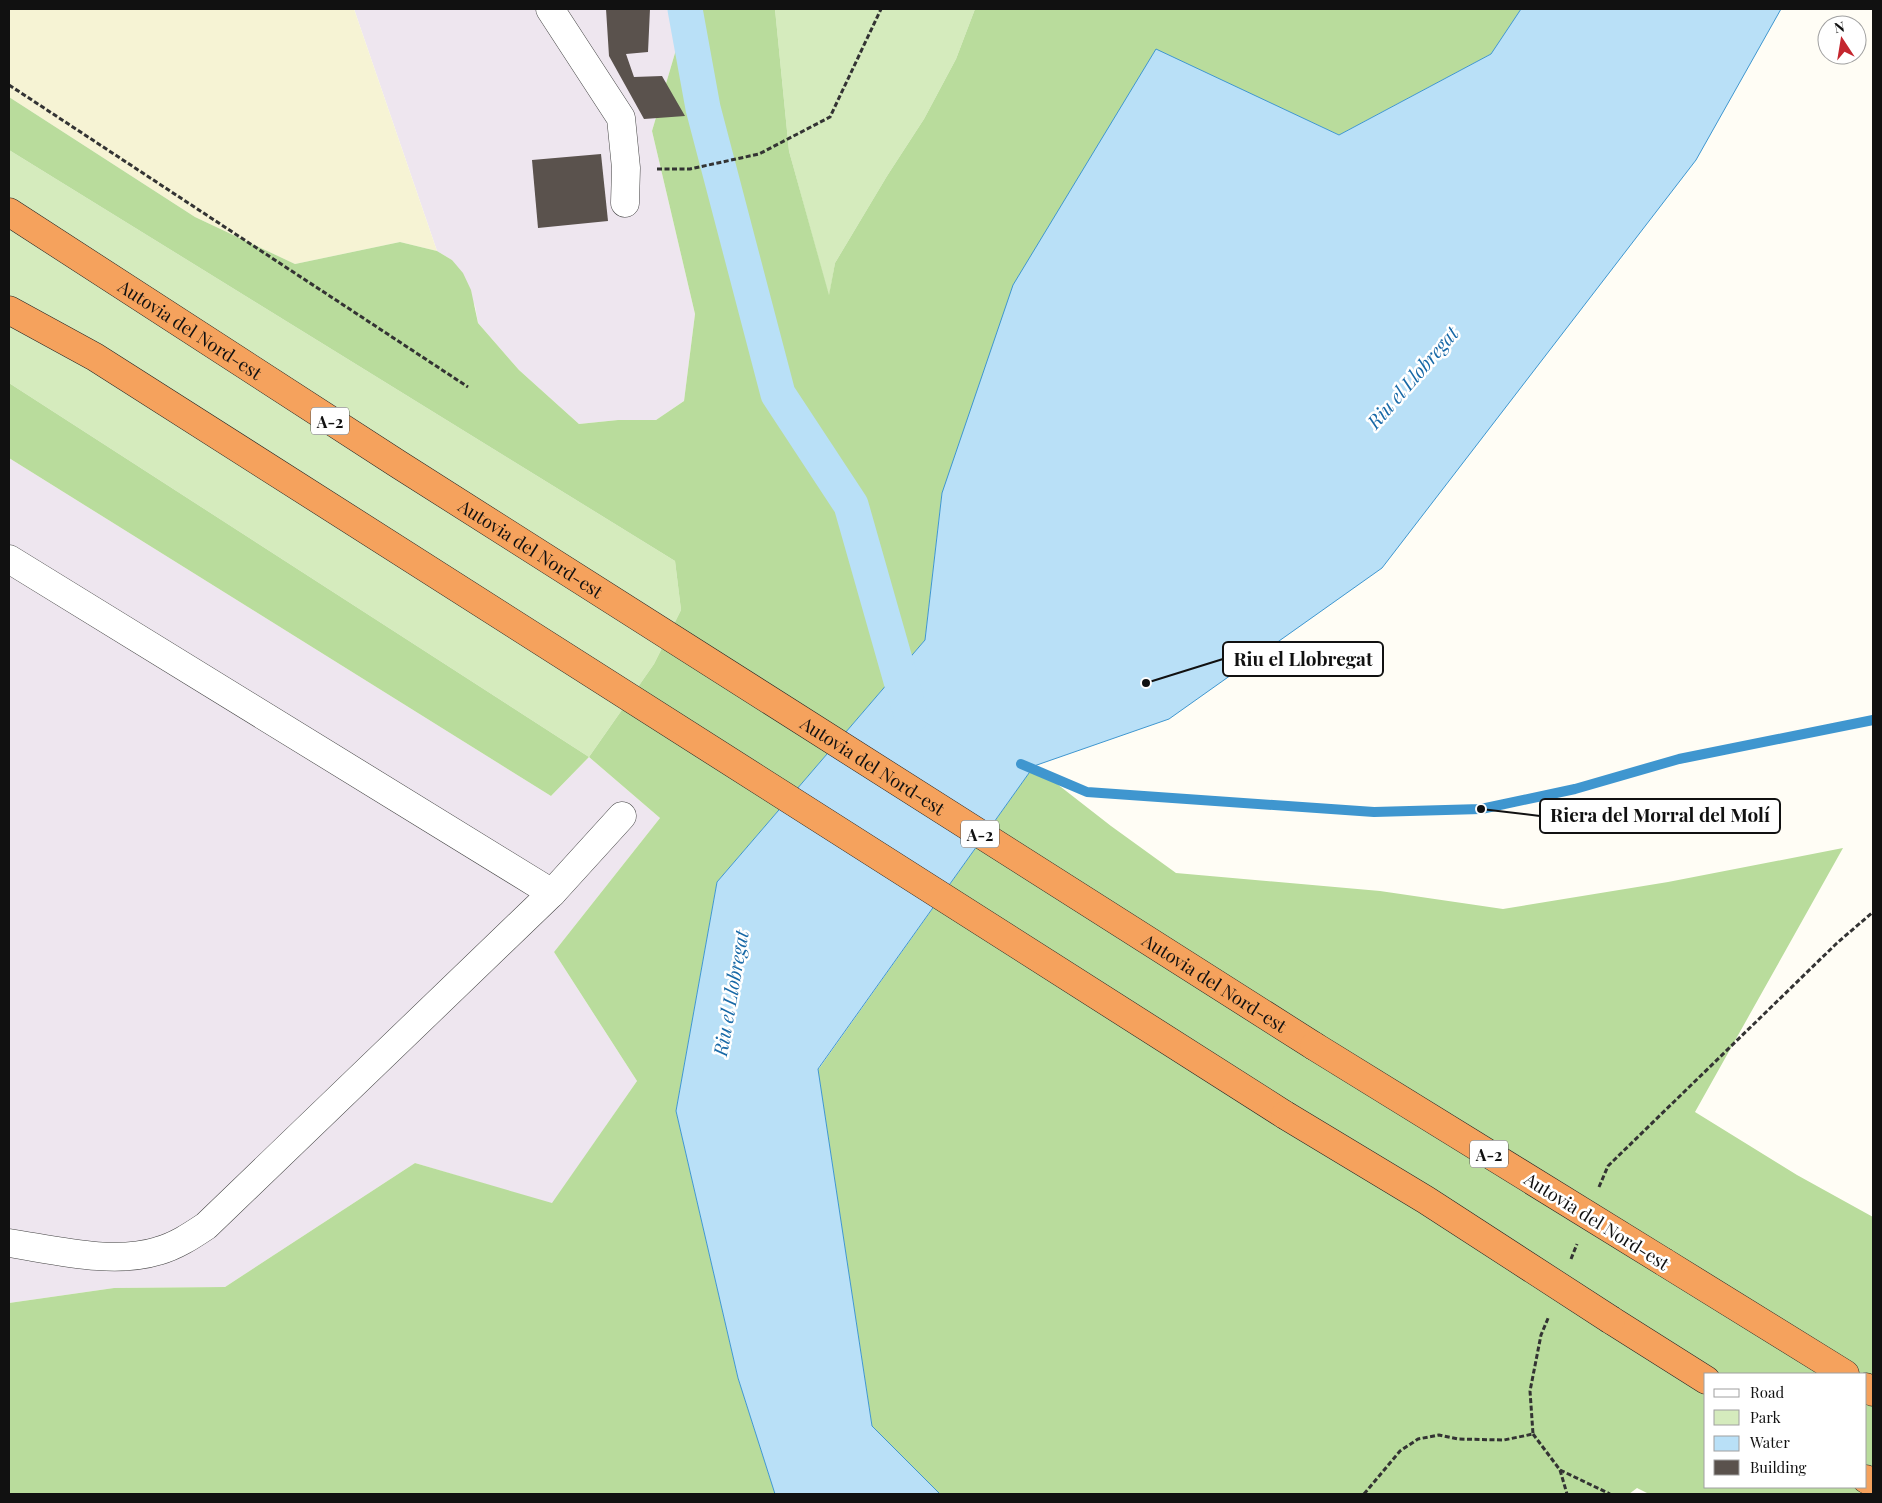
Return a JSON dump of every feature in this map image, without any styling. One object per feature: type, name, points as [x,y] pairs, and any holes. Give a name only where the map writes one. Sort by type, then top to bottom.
[{"type":"highway","name":"Autovia del Nord-est","points":[[9,212],[390,459],[1314,1046],[1843,1373]]},
{"type":"highway","points":[[9,310],[96,358],[1285,1115],[1426,1200],[1704,1379]]},
{"type":"street","points":[[550,9],[621,118],[626,168],[624,203]]},
{"type":"street","points":[[9,560],[552,893]]},
{"type":"street","points":[[9,1244],[89,1254],[138,1256],[159,1251],[182,1242],[206,1226],[552,893],[622,816]]},
{"type":"path","points":[[690,169],[759,154],[830,117],[881,9]]},
{"type":"path","points":[[9,85],[468,387]]},
{"type":"path","points":[[1533,1434],[1560,1470],[1567,1494]]},
{"type":"path","points":[[1560,1470],[1610,1494]]},
{"type":"shaded area","points":[[9,9],[354,9],[437,251],[400,242],[295,264],[195,217],[9,97]]},
{"type":"shaded area","points":[[354,9],[688,9],[652,131],[695,314],[684,401],[656,420],[618,420],[579,424],[519,370],[478,323],[475,306],[452,260],[437,251]]},
{"type":"shaded area","points":[[9,458],[551,796],[589,757],[660,818],[554,952],[637,1081],[552,1204],[415,1163],[225,1287],[114,1288],[9,1303]]},
{"type":"green space","points":[[688,9],[775,9],[789,151],[829,295],[835,263],[887,176],[924,119],[956,59],[975,9],[1521,9],[1491,54],[1339,135],[1156,50],[942,493],[925,640],[717,882],[676,1111],[738,1378],[775,1494],[9,1494],[9,1303],[114,1288],[225,1287],[415,1163],[552,1203],[637,1081],[554,952],[660,818],[589,757],[654,664],[681,610],[675,561],[9,150],[9,97],[195,217],[295,264],[400,242],[437,251],[452,260],[463,273],[471,290],[478,323],[519,370],[579,424],[618,420],[656,420],[684,401],[695,314],[652,131]]},
{"type":"green space","points":[[775,9],[975,9],[956,59],[924,119],[887,176],[835,263],[829,297],[789,151]]},
{"type":"green space","points":[[9,150],[675,561],[681,610],[654,664],[589,757],[9,383]]},
{"type":"green space","points":[[9,383],[589,757],[551,796],[9,458]]},
{"type":"green space","points":[[1034,766],[1111,826],[1176,873],[1380,891],[1503,909],[1668,882],[1843,848],[1695,1112],[1797,1175],[1873,1217],[1873,1494],[1649,1494],[1637,1488],[1629,1494],[940,1494],[872,1426],[818,1070]]},
{"type":"water","points":[[1521,9],[1781,9],[1696,160],[1382,568],[1169,719],[1034,766],[818,1069],[872,1426],[940,1494],[775,1494],[738,1378],[676,1111],[717,882],[925,640],[942,493],[1013,285],[1156,49],[1339,135],[1491,54]]},
{"type":"building","points":[[606,9],[650,9],[648,52],[626,54],[634,77],[662,76],[685,116],[644,119],[609,56]]},
{"type":"building","points":[[601,154],[608,221],[538,228],[532,160]]},
{"type":"waterway","points":[[685,9],[703,108],[778,394],[851,505],[911,716]]},
{"type":"waterway","points":[[1021,764],[1087,792],[1374,812],[1481,809],[1575,789],[1679,759],[1873,720]]},
{"type":"place","name":"Riu el Llobregat","points":[[1146,683]]},
{"type":"place","name":"Riera del Morral del Molí","points":[[1481,809]]}]
